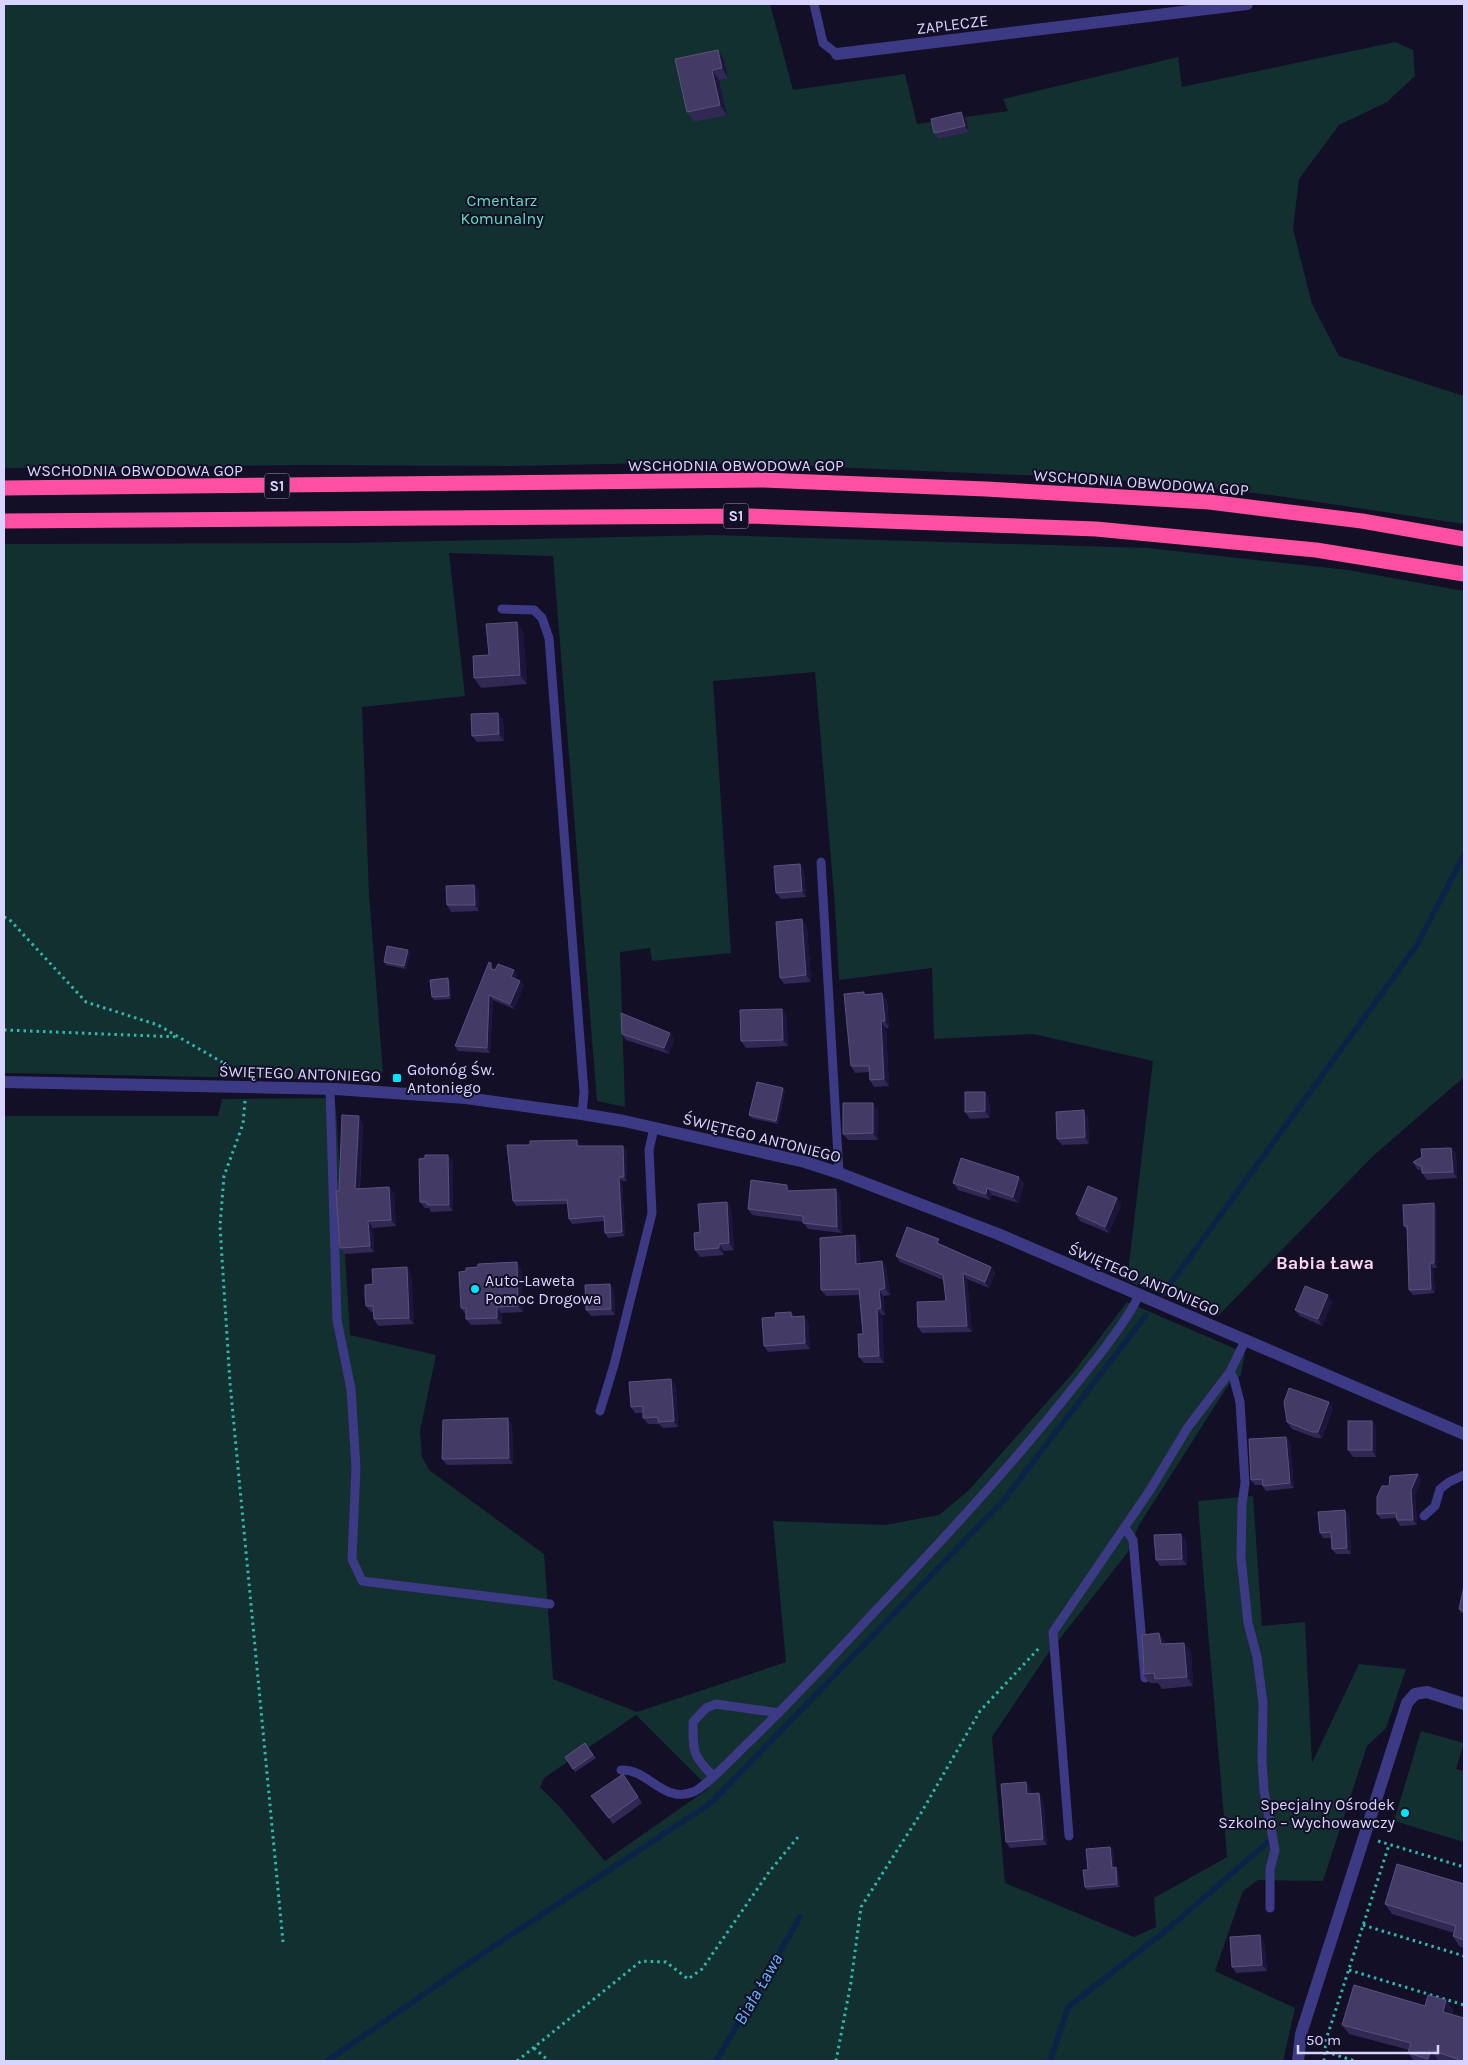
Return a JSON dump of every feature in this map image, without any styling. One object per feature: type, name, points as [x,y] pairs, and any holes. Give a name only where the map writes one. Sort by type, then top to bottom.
[{"type":"highway","name":"WSCHODNIA OBWODOWA GOP","points":[[4,488],[763,480],[986,489],[1209,502],[1362,521],[1464,539]]},
{"type":"highway","name":"S1","points":[[4,522],[750,516],[1096,529],[1316,550],[1464,574]]},
{"type":"street","name":"ZAPLECZE","points":[[837,54],[1247,4]]},
{"type":"street","name":"ŚWIĘTEGO ANTONIEGO","points":[[4,1082],[330,1089],[466,1098],[582,1114],[805,1162],[840,1173],[998,1234],[1464,1434]]},
{"type":"street","points":[[1298,2061],[1301,2034],[1407,1702],[1415,1694],[1427,1692],[1464,1704]]},
{"type":"lane","name":"ZAPLECZE","points":[[814,4],[824,43],[837,54]]},
{"type":"lane","points":[[502,609],[534,610],[542,618],[549,638],[584,1092],[582,1114]]},
{"type":"lane","points":[[821,862],[840,1173]]},
{"type":"lane","points":[[330,1089],[338,1320],[351,1389],[356,1468],[352,1559],[362,1581],[550,1604]]},
{"type":"lane","points":[[600,1411],[614,1365],[652,1213],[648,1150],[654,1128]]},
{"type":"lane","points":[[621,1770],[629,1770],[668,1793],[682,1795],[695,1792],[713,1776],[779,1713],[965,1516],[1017,1457],[1080,1380],[1131,1313],[1140,1295]]},
{"type":"lane","points":[[1069,1836],[1053,1632],[1125,1528],[1188,1427],[1230,1372],[1246,1341]]},
{"type":"lane","points":[[1230,1372],[1234,1379],[1240,1402],[1246,1483],[1242,1504],[1241,1558],[1248,1623],[1257,1656],[1263,1703],[1262,1760],[1264,1791],[1276,1850],[1270,1869],[1270,1908]]},
{"type":"lane","points":[[1424,1516],[1435,1506],[1440,1489],[1449,1482],[1464,1475]]},
{"type":"lane","points":[[1125,1528],[1133,1540],[1145,1678]]},
{"type":"lane","points":[[713,1776],[698,1761],[693,1744],[693,1722],[706,1708],[716,1704],[779,1713]]},
{"type":"path","points":[[4,917],[9,919],[86,1002],[158,1025],[228,1066],[243,1087],[243,1124],[224,1176],[220,1226],[230,1382],[283,1942]]},
{"type":"path","points":[[4,1030],[180,1038]]},
{"type":"path","points":[[836,2061],[851,1982],[861,1907],[921,1813],[980,1711],[1053,1632]]},
{"type":"path","points":[[517,2061],[641,1961],[666,1962],[688,1979],[702,1969],[769,1872],[798,1838]]},
{"type":"path","points":[[1365,1838],[1464,1867]]},
{"type":"path","points":[[1324,2061],[1326,2040],[1389,1845]]},
{"type":"path","points":[[1363,1925],[1464,1956]]},
{"type":"path","points":[[1349,1970],[1464,2005]]},
{"type":"path","points":[[534,2048],[549,2061]]},
{"type":"path","points":[[1326,2052],[1355,2061]]},
{"type":"green space","name":"Cmentarz Komunalny","points":[[4,4],[770,4],[793,90],[905,74],[917,124],[1008,111],[1003,99],[1178,57],[1182,87],[1395,42],[1413,50],[1415,76],[1387,102],[1339,125],[1299,179],[1293,229],[1312,304],[1339,356],[1464,396],[1464,524],[1278,496],[1211,488],[1090,478],[808,466],[658,463],[514,466],[306,465],[4,468]]},
{"type":"green space","points":[[711,535],[1148,548],[1348,570],[1464,591],[1464,1077],[1373,1156],[1219,1315],[1127,1281],[1153,1061],[1033,1034],[934,1039],[932,968],[839,980],[835,907],[815,672],[713,681],[731,953],[652,961],[650,948],[620,952],[625,1107],[597,1101],[553,556],[449,553],[465,696],[362,707],[369,894],[383,1073],[304,1079],[4,1073],[4,544],[347,543]]},
{"type":"green space","points":[[334,1098],[350,1335],[436,1355],[420,1431],[422,1457],[429,1470],[544,1554],[553,1679],[637,1712],[786,1662],[773,1521],[885,1525],[939,1515],[969,1490],[1072,1374],[1127,1302],[1245,1353],[1241,1375],[1229,1384],[1139,1525],[1128,1552],[1047,1655],[992,1737],[1005,1883],[1134,1937],[1156,1927],[1154,1898],[1227,1857],[1198,1501],[1253,1496],[1262,1626],[1305,1622],[1312,1763],[1359,1664],[1406,1669],[1386,1728],[1367,1746],[1323,1881],[1258,1880],[1243,1891],[1215,1971],[1295,2008],[1283,2061],[4,2061],[4,1116],[218,1116],[222,1099]],"holes":[[[636,1715],[709,1788],[605,1861],[560,1807],[540,1787],[544,1778]]]},
{"type":"green space","points":[[1421,1731],[1464,1743],[1456,1769],[1464,1771],[1464,1842],[1394,1821]]},
{"type":"building","points":[[718,50],[722,68],[712,70],[720,105],[687,112],[675,59]]},
{"type":"building","points":[[961,112],[965,126],[934,133],[931,119]]},
{"type":"building","points":[[517,622],[520,675],[474,678],[473,656],[489,655],[486,624]]},
{"type":"building","points":[[498,713],[499,734],[472,736],[471,714]]},
{"type":"building","points":[[800,864],[802,891],[776,893],[774,866]]},
{"type":"building","points":[[474,885],[475,905],[447,905],[446,886]]},
{"type":"building","points":[[802,919],[806,975],[780,978],[776,922]]},
{"type":"building","points":[[387,946],[408,950],[404,966],[384,962]]},
{"type":"building","points":[[489,962],[491,963],[491,969],[495,970],[498,964],[514,970],[511,977],[520,981],[510,1004],[489,995],[487,1048],[455,1046]]},
{"type":"building","points":[[448,978],[449,996],[432,997],[430,980]]},
{"type":"building","points":[[864,992],[864,995],[882,993],[885,1021],[881,1021],[884,1079],[870,1080],[869,1066],[851,1066],[844,994]]},
{"type":"building","points":[[782,1009],[783,1040],[741,1041],[740,1010]]},
{"type":"building","points":[[621,1013],[670,1033],[664,1048],[622,1034]]},
{"type":"building","points":[[757,1082],[783,1088],[776,1121],[749,1115]]},
{"type":"building","points":[[965,1092],[985,1092],[985,1111],[965,1112]]},
{"type":"building","points":[[843,1103],[873,1103],[873,1133],[843,1134]]},
{"type":"building","points":[[1084,1110],[1085,1137],[1057,1139],[1056,1112]]},
{"type":"building","points":[[342,1115],[359,1116],[355,1189],[389,1187],[391,1220],[368,1221],[370,1246],[340,1248],[336,1191],[339,1191]]},
{"type":"building","points":[[577,1140],[577,1146],[623,1146],[624,1177],[619,1177],[622,1232],[605,1233],[604,1216],[569,1219],[567,1200],[513,1201],[507,1145],[530,1145],[530,1141]]},
{"type":"building","points":[[1451,1148],[1453,1172],[1422,1173],[1422,1167],[1413,1162],[1422,1157],[1421,1149]]},
{"type":"building","points":[[425,1155],[448,1155],[449,1205],[427,1205],[427,1202],[420,1202],[419,1159],[425,1158]]},
{"type":"building","points":[[961,1158],[1019,1177],[1013,1197],[987,1188],[986,1194],[953,1183]]},
{"type":"building","points":[[751,1180],[787,1185],[787,1191],[836,1189],[837,1227],[803,1223],[803,1216],[748,1209]]},
{"type":"building","points":[[1088,1186],[1117,1198],[1105,1227],[1076,1214]]},
{"type":"building","points":[[727,1202],[729,1243],[719,1244],[719,1248],[695,1250],[694,1233],[700,1232],[698,1204]]},
{"type":"building","points":[[1434,1203],[1434,1263],[1430,1263],[1431,1289],[1409,1290],[1407,1226],[1404,1226],[1403,1205]]},
{"type":"building","points":[[907,1227],[939,1239],[937,1243],[991,1267],[985,1282],[963,1273],[967,1326],[918,1327],[917,1302],[946,1301],[943,1275],[896,1256]]},
{"type":"building","points":[[855,1235],[856,1264],[882,1261],[885,1288],[879,1290],[881,1308],[877,1309],[879,1356],[859,1357],[858,1334],[863,1334],[859,1289],[821,1290],[820,1238]]},
{"type":"building","points":[[517,1262],[518,1306],[497,1307],[497,1318],[466,1319],[466,1308],[461,1308],[459,1272],[466,1271],[466,1268],[478,1267],[478,1264]]},
{"type":"building","points":[[407,1267],[409,1318],[374,1319],[373,1306],[366,1306],[365,1295],[365,1285],[373,1284],[372,1269]]},
{"type":"building","points":[[610,1284],[611,1309],[586,1310],[585,1285]]},
{"type":"building","points":[[1305,1286],[1328,1295],[1318,1319],[1295,1310]]},
{"type":"building","points":[[791,1312],[791,1317],[804,1316],[805,1343],[764,1346],[762,1318],[776,1317],[775,1313]]},
{"type":"building","points":[[671,1379],[674,1421],[658,1422],[658,1417],[643,1418],[643,1406],[631,1407],[629,1382]]},
{"type":"building","points":[[1289,1388],[1329,1402],[1318,1432],[1312,1432],[1287,1422],[1284,1402]]},
{"type":"building","points":[[508,1418],[509,1458],[442,1459],[443,1420]]},
{"type":"building","points":[[1348,1421],[1372,1421],[1372,1450],[1348,1450]]},
{"type":"building","points":[[1286,1437],[1290,1483],[1263,1486],[1262,1479],[1251,1480],[1249,1439]]},
{"type":"building","points":[[1418,1474],[1411,1490],[1413,1520],[1397,1520],[1396,1513],[1377,1514],[1377,1497],[1382,1486],[1389,1486],[1390,1476]]},
{"type":"building","points":[[1345,1510],[1347,1548],[1332,1549],[1331,1532],[1320,1533],[1318,1512]]},
{"type":"building","points":[[1181,1534],[1182,1559],[1156,1560],[1154,1535]]},
{"type":"building","points":[[1464,1586],[1464,1611],[1459,1609]]},
{"type":"building","points":[[1159,1633],[1161,1644],[1184,1643],[1187,1677],[1155,1679],[1154,1673],[1143,1674],[1142,1635]]},
{"type":"building","points":[[585,1743],[593,1755],[573,1769],[565,1757]]},
{"type":"building","points":[[623,1774],[638,1797],[609,1818],[591,1796]]},
{"type":"building","points":[[1026,1782],[1027,1794],[1039,1793],[1043,1839],[1006,1842],[1001,1784]]},
{"type":"building","points":[[1110,1847],[1112,1868],[1116,1867],[1117,1884],[1085,1887],[1083,1870],[1088,1870],[1086,1849]]},
{"type":"building","points":[[1397,1864],[1464,1884],[1464,1940],[1453,1936],[1456,1926],[1385,1904]]},
{"type":"building","points":[[1260,1935],[1262,1965],[1232,1967],[1230,1937]]},
{"type":"building","points":[[1354,1985],[1425,2006],[1428,1995],[1446,2000],[1443,2012],[1464,2018],[1464,2061],[1457,2061],[1458,2059],[1431,2050],[1428,2059],[1408,2053],[1411,2043],[1342,2025]]},
{"type":"waterway","points":[[1163,1294],[1417,945],[1464,855]]},
{"type":"waterway","points":[[327,2061],[485,1952],[711,1803],[1003,1501],[1146,1315]]},
{"type":"waterway","points":[[1050,2061],[1068,2007],[1169,1928],[1269,1841]]},
{"type":"waterway","name":"Biała Ława","points":[[716,2061],[800,1917]]},
{"type":"place","name":"Gołonóg Św. Antoniego","points":[[397,1078]]},
{"type":"place","name":"Auto-Laweta Pomoc Drogowa","points":[[475,1289]]},
{"type":"place","name":"Specjalny Ośrodek Szkolno – Wychowawczy","points":[[1405,1813]]},
{"type":"district","name":"Babia Ława","points":[[1325,1263]]}]
